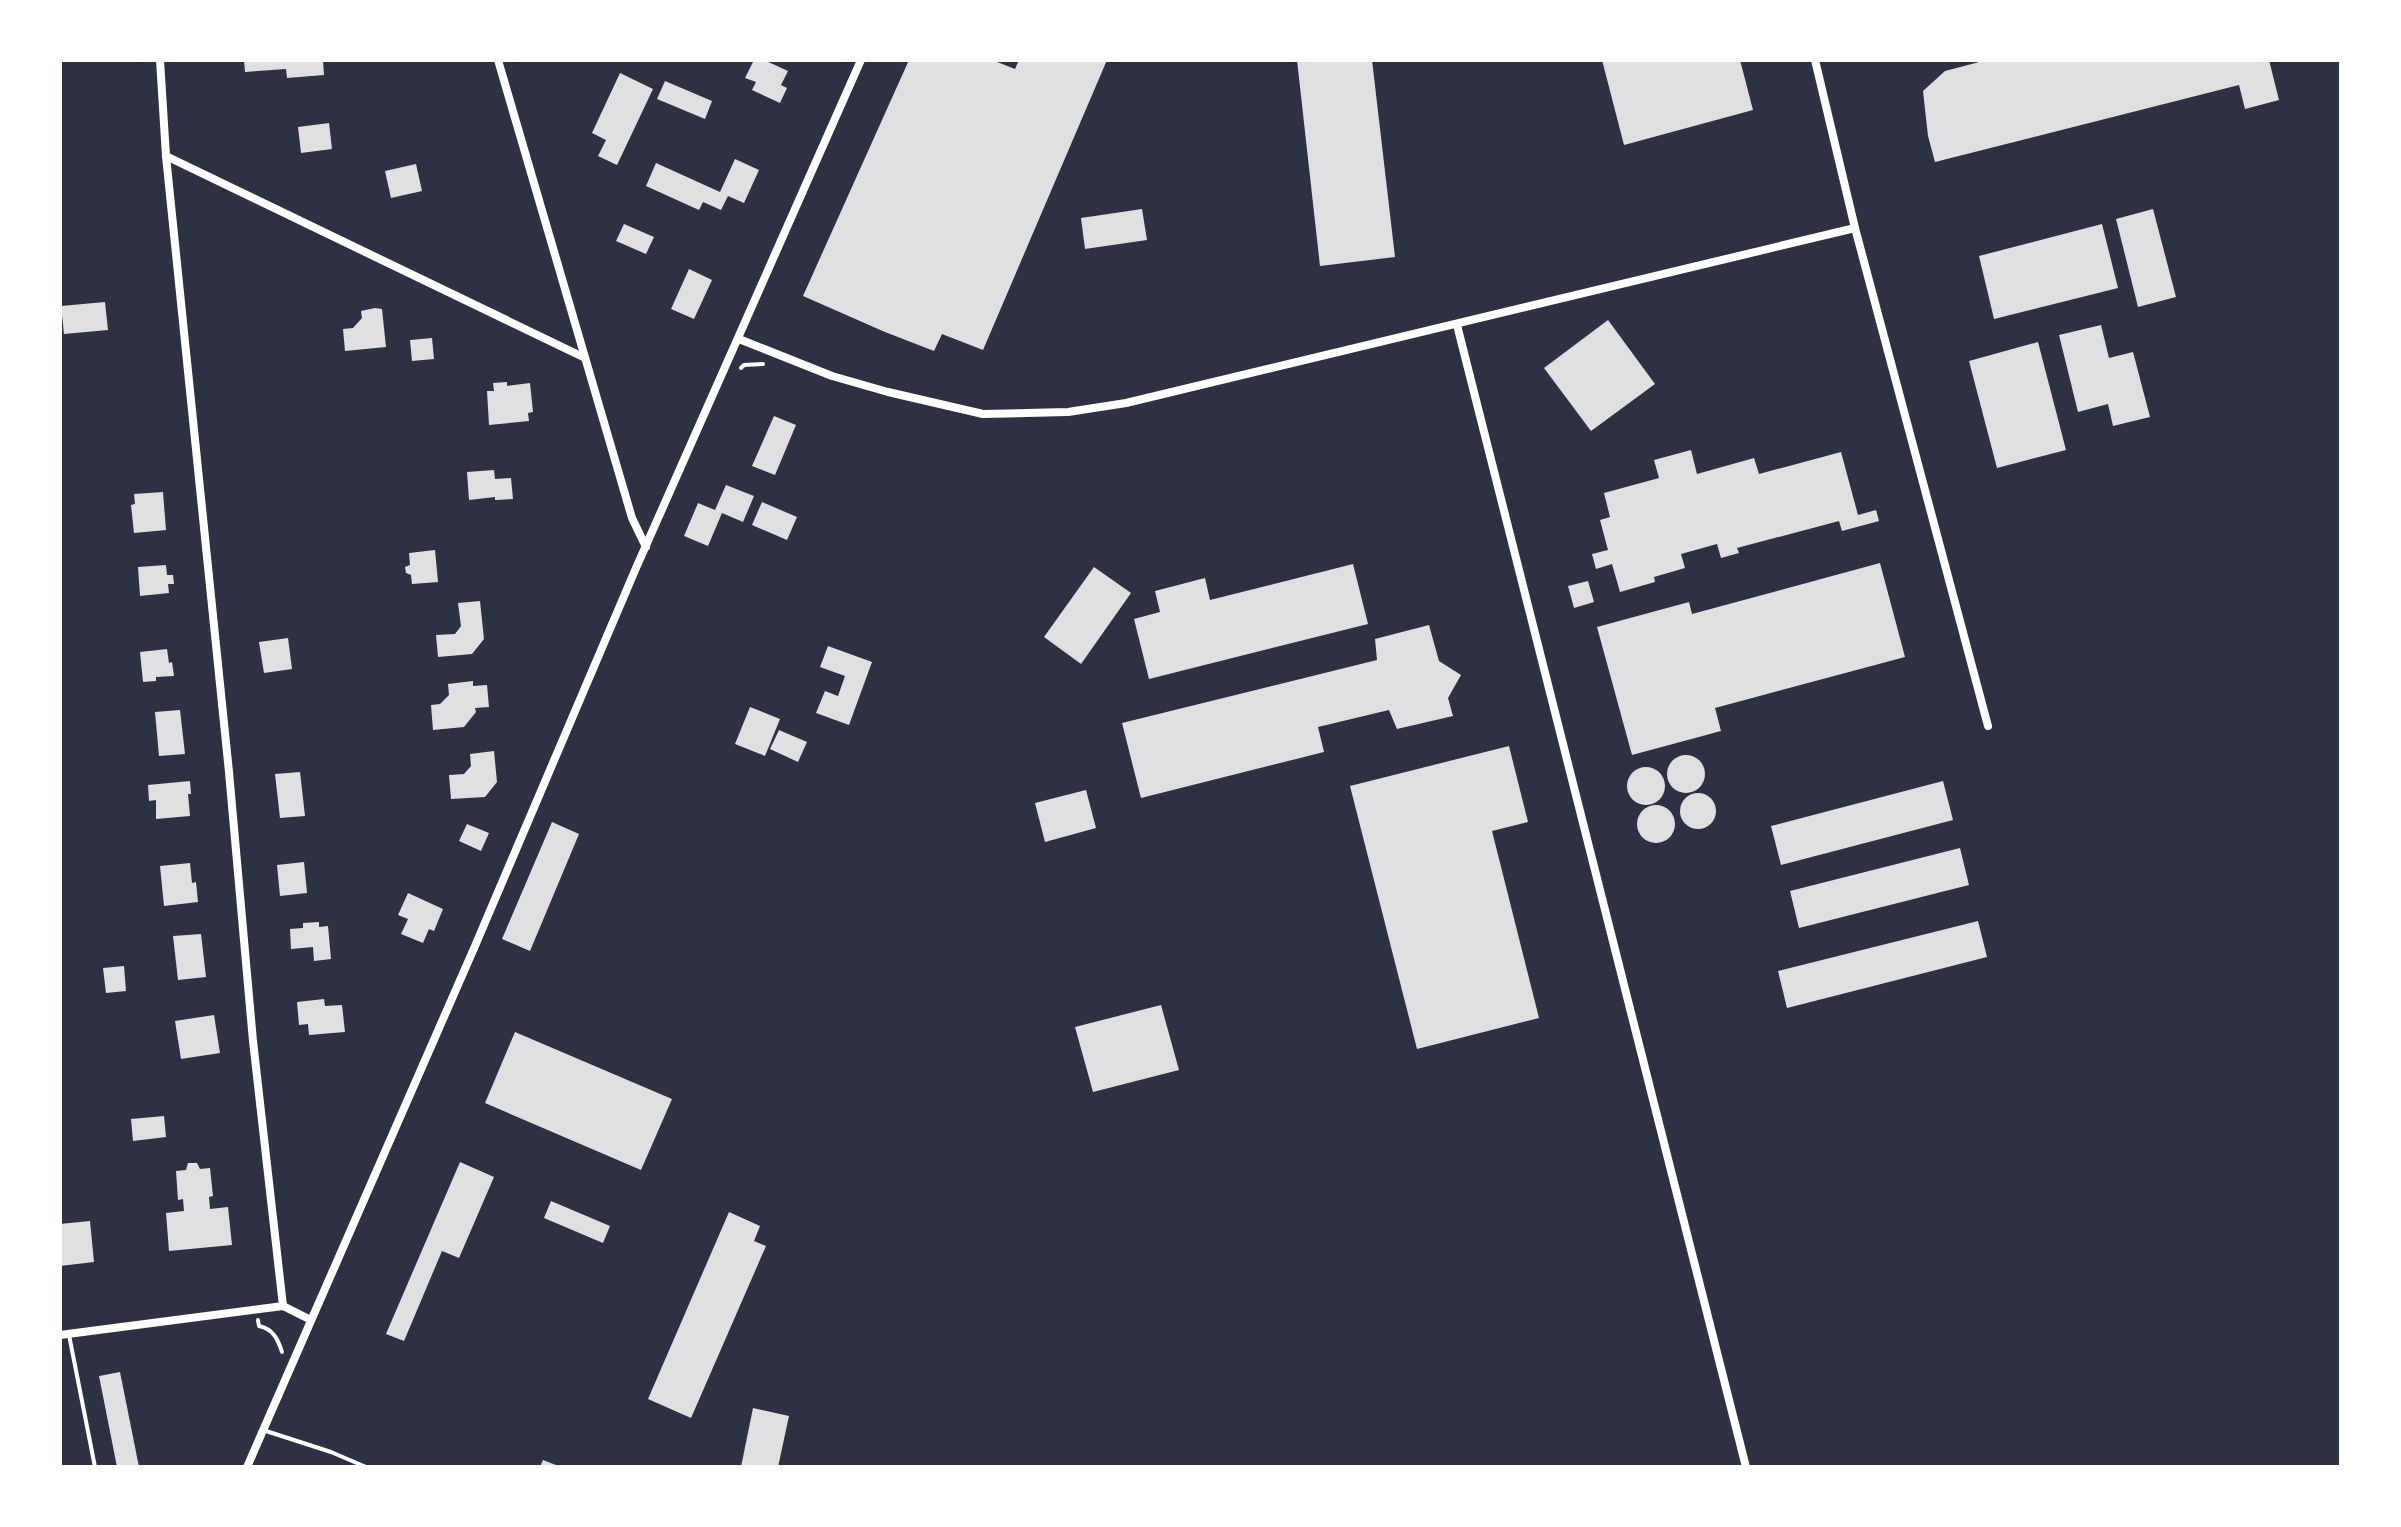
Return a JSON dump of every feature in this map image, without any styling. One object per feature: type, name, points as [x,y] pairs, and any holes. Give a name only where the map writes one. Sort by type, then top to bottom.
[{"type":"street","points":[[160,60],[166,156],[229,772],[253,1041],[283,1306]]},
{"type":"street","points":[[498,60],[632,518],[646,547]]},
{"type":"street","points":[[247,1467],[861,60]]},
{"type":"street","points":[[1815,60],[1855,228],[1988,726]]},
{"type":"street","points":[[166,156],[584,357]]},
{"type":"street","points":[[739,339],[832,376],[983,414],[1068,412],[1126,403],[1855,228]]},
{"type":"street","points":[[1457,325],[1746,1467]]},
{"type":"street","points":[[64,1335],[283,1306],[311,1320]]},
{"type":"lane","points":[[64,1335],[95,1467]]},
{"type":"lane","points":[[263,1430],[366,1467]]},
{"type":"building","points":[[244,60],[323,60],[324,75],[287,78],[286,69],[245,72]]},
{"type":"building","points":[[754,60],[764,60],[788,71],[781,85],[787,88],[780,103],[752,90],[756,82],[745,78]]},
{"type":"building","points":[[909,60],[992,60],[1015,69],[1019,60],[1107,60],[983,350],[942,334],[934,351],[803,296]]},
{"type":"building","points":[[1297,60],[1372,60],[1395,257],[1320,266]]},
{"type":"building","points":[[1602,60],[1740,60],[1753,110],[1624,145]]},
{"type":"building","points":[[1987,60],[2269,60],[2279,100],[2245,109],[2239,85],[1935,162],[1928,136],[1923,91],[1945,71]]},
{"type":"building","points":[[620,73],[653,89],[617,165],[598,156],[606,140],[592,133]]},
{"type":"building","points":[[665,81],[712,101],[705,119],[657,99]]},
{"type":"building","points":[[329,123],[332,149],[301,153],[298,127]]},
{"type":"building","points":[[735,159],[759,170],[744,203],[728,196],[721,210],[703,202],[699,210],[646,186],[656,163],[720,192]]},
{"type":"building","points":[[416,164],[422,191],[391,198],[385,171]]},
{"type":"building","points":[[1142,209],[1147,240],[1085,249],[1081,218]]},
{"type":"building","points":[[2153,209],[2176,297],[2138,307],[2116,219]]},
{"type":"building","points":[[624,224],[654,237],[646,254],[616,241]]},
{"type":"building","points":[[2102,224],[2118,288],[1994,319],[1979,256]]},
{"type":"building","points":[[689,269],[712,280],[694,319],[671,309]]},
{"type":"building","points":[[105,302],[108,330],[64,334],[61,306]]},
{"type":"building","points":[[382,309],[386,347],[345,351],[343,329],[353,328],[362,318],[361,311]]},
{"type":"building","points":[[1608,320],[1655,384],[1591,431],[1544,368]]},
{"type":"building","points":[[2101,325],[2109,358],[2133,352],[2150,417],[2113,426],[2108,404],[2078,412],[2059,335]]},
{"type":"building","points":[[432,338],[434,359],[412,361],[410,340]]},
{"type":"building","points":[[2038,342],[2066,450],[1997,468],[1969,361]]},
{"type":"building","points":[[507,382],[507,386],[530,383],[533,412],[528,413],[529,421],[489,425],[487,391],[494,391],[493,383]]},
{"type":"building","points":[[774,416],[796,425],[775,475],[752,466]]},
{"type":"building","points":[[1691,450],[1697,474],[1754,458],[1759,474],[1841,452],[1858,515],[1876,510],[1879,521],[1842,531],[1839,521],[1737,548],[1739,553],[1721,558],[1717,544],[1681,554],[1685,568],[1654,577],[1655,582],[1620,592],[1612,564],[1596,569],[1592,554],[1608,550],[1600,520],[1610,517],[1604,493],[1659,478],[1654,460]]},
{"type":"building","points":[[494,470],[495,479],[511,478],[513,499],[495,500],[495,497],[469,500],[467,472]]},
{"type":"building","points":[[726,485],[754,496],[743,522],[722,513],[708,546],[684,536],[698,503],[715,510]]},
{"type":"building","points":[[163,492],[166,530],[134,533],[131,505],[135,504],[134,494]]},
{"type":"building","points":[[762,502],[797,517],[787,540],[752,525]]},
{"type":"building","points":[[435,550],[438,582],[412,584],[411,575],[406,573],[405,567],[410,565],[409,553]]},
{"type":"building","points":[[1880,563],[1905,657],[1715,708],[1721,731],[1632,755],[1597,627],[1689,602],[1692,614]]},
{"type":"building","points":[[1353,564],[1368,624],[1149,679],[1134,619],[1160,612],[1155,591],[1205,578],[1210,600]]},
{"type":"building","points":[[166,565],[167,575],[173,575],[174,584],[168,584],[169,593],[140,596],[138,567]]},
{"type":"building","points":[[1094,567],[1131,593],[1081,664],[1044,637]]},
{"type":"building","points":[[1588,581],[1594,602],[1574,608],[1568,586]]},
{"type":"building","points":[[480,601],[484,639],[472,654],[438,657],[436,635],[455,634],[461,626],[458,603]]},
{"type":"building","points":[[1429,625],[1439,661],[1461,675],[1448,698],[1453,716],[1397,729],[1389,710],[1318,727],[1324,752],[1141,798],[1122,723],[1377,660],[1375,639]]},
{"type":"building","points":[[288,638],[292,669],[264,673],[259,642]]},
{"type":"building","points":[[828,646],[872,662],[849,725],[816,713],[825,691],[838,696],[845,676],[820,667]]},
{"type":"building","points":[[167,649],[174,676],[156,677],[156,681],[143,682],[140,652]]},
{"type":"building","points":[[473,681],[473,686],[487,685],[489,707],[475,708],[476,712],[464,727],[433,730],[431,705],[440,704],[449,695],[448,684]]},
{"type":"building","points":[[750,707],[780,719],[765,756],[735,744]]},
{"type":"building","points":[[180,710],[185,754],[159,756],[155,712]]},
{"type":"building","points":[[779,730],[807,742],[798,762],[770,749]]},
{"type":"building","points":[[1509,746],[1528,822],[1492,831],[1539,1018],[1417,1049],[1350,786]]},
{"type":"building","points":[[494,751],[497,782],[485,797],[451,799],[449,775],[464,774],[471,766],[470,754]]},
{"type":"building","points":[[1686,755],[1699,761],[1705,774],[1699,787],[1686,793],[1673,787],[1667,774],[1673,761]]},
{"type":"building","points":[[1646,767],[1659,773],[1665,786],[1659,799],[1646,805],[1633,799],[1627,786],[1633,773]]},
{"type":"building","points":[[300,772],[305,816],[280,818],[275,774]]},
{"type":"building","points":[[190,781],[190,816],[156,819],[156,800],[149,801],[148,785]]},
{"type":"building","points":[[1943,781],[1953,820],[1781,865],[1771,826]]},
{"type":"building","points":[[1086,790],[1096,828],[1045,842],[1035,803]]},
{"type":"building","points":[[1698,793],[1711,798],[1716,811],[1711,824],[1698,829],[1685,824],[1680,811],[1685,798]]},
{"type":"building","points":[[1656,805],[1669,811],[1675,824],[1669,837],[1656,843],[1643,837],[1637,824],[1643,811]]},
{"type":"building","points":[[552,822],[579,834],[530,951],[502,939]]},
{"type":"building","points":[[467,824],[489,833],[481,851],[459,841]]},
{"type":"building","points":[[1960,848],[1969,885],[1799,928],[1790,891]]},
{"type":"building","points":[[304,862],[307,893],[280,896],[277,865]]},
{"type":"building","points":[[190,863],[198,902],[164,906],[160,866]]},
{"type":"building","points":[[408,893],[443,909],[434,931],[429,929],[423,943],[401,934],[408,919],[398,915]]},
{"type":"building","points":[[1978,921],[1987,957],[1787,1008],[1778,971]]},
{"type":"building","points":[[319,922],[319,927],[328,926],[331,959],[314,961],[313,947],[291,949],[290,929],[303,928],[303,923]]},
{"type":"building","points":[[201,934],[206,977],[178,980],[173,936]]},
{"type":"building","points":[[124,966],[126,991],[106,993],[103,968]]},
{"type":"building","points":[[324,999],[325,1006],[342,1005],[345,1032],[309,1035],[308,1024],[299,1025],[297,1002]]},
{"type":"building","points":[[1161,1005],[1179,1070],[1093,1092],[1075,1027]]},
{"type":"building","points":[[214,1015],[220,1053],[181,1059],[175,1021]]},
{"type":"building","points":[[515,1032],[672,1099],[641,1170],[485,1103]]},
{"type":"building","points":[[164,1116],[166,1137],[133,1141],[131,1119]]},
{"type":"building","points":[[460,1162],[494,1177],[459,1258],[442,1251],[404,1341],[386,1334]]},
{"type":"building","points":[[188,1163],[197,1163],[200,1169],[210,1168],[213,1196],[209,1197],[210,1209],[228,1207],[232,1245],[169,1251],[166,1213],[184,1211],[183,1199],[178,1200],[176,1171],[186,1170]]},
{"type":"building","points":[[551,1201],[610,1226],[603,1243],[544,1218]]},
{"type":"building","points":[[729,1212],[760,1226],[754,1241],[766,1246],[691,1418],[648,1399]]},
{"type":"building","points":[[90,1221],[94,1262],[60,1266],[60,1224]]},
{"type":"building","points":[[120,1372],[139,1467],[117,1467],[99,1376]]},
{"type":"building","points":[[753,1408],[789,1416],[778,1467],[741,1467]]},
{"type":"building","points":[[543,1460],[561,1467],[540,1467]]}]
